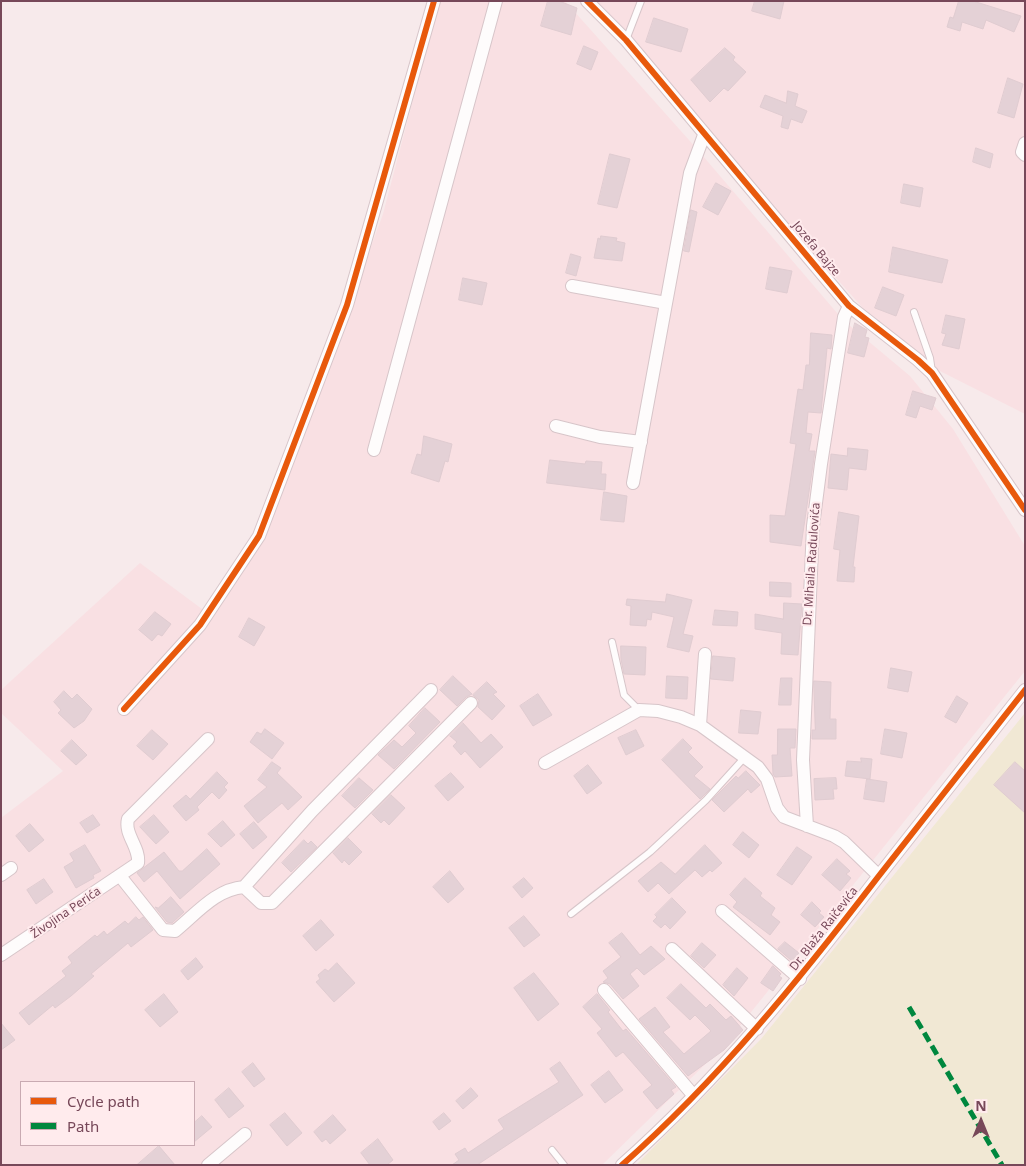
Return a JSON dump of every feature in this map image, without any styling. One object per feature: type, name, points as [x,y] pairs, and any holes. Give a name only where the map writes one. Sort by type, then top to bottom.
[{"type":"street","points":[[124,709],[200,625],[259,536],[347,306],[434,1]]},
{"type":"street","points":[[374,450],[496,1]]},
{"type":"street","name":"Jozefa Bajze","points":[[587,1],[626,40],[849,306],[932,373],[1025,510]]},
{"type":"street","points":[[633,483],[690,173],[704,135]]},
{"type":"street","points":[[1025,143],[1022,152],[1025,155]]},
{"type":"street","points":[[572,286],[666,303]]},
{"type":"street","name":"Dr. Mihaila Radulovića","points":[[807,826],[803,760],[813,526],[844,317],[849,306]]},
{"type":"street","points":[[556,426],[600,438],[641,442]]},
{"type":"street","points":[[700,725],[705,654]]},
{"type":"street","points":[[208,739],[128,819],[128,831],[139,856],[138,863],[125,873],[163,930],[169,932],[175,931],[219,894],[233,888],[244,887],[312,811],[431,690]]},
{"type":"street","name":"Dr. Blaža Raičevića","points":[[622,1165],[674,1117],[758,1029],[800,979],[1025,690]]},
{"type":"street","points":[[244,887],[261,903],[272,903],[470,703]]},
{"type":"street","points":[[545,763],[639,710],[671,714],[700,725],[745,756],[764,774],[781,815],[844,842],[879,876]]},
{"type":"street","name":"Živojina Perića","points":[[1,955],[125,873]]},
{"type":"street","points":[[722,912],[800,979]]},
{"type":"street","points":[[672,949],[758,1029]]},
{"type":"street","points":[[604,990],[694,1096]]},
{"type":"street","points":[[208,1165],[245,1134]]},
{"type":"lane","points":[[626,40],[641,1]]},
{"type":"lane","points":[[914,312],[930,358],[932,373]]},
{"type":"lane","points":[[612,642],[624,695],[639,710]]},
{"type":"lane","points":[[571,914],[650,852],[706,800],[745,756]]},
{"type":"lane","points":[[552,1150],[564,1165]]},
{"type":"shaded area","points":[[439,1],[565,1],[697,149],[843,320],[910,376],[953,429],[1025,546],[1025,671],[723,1047],[602,1165],[1,1165],[1,818],[63,771],[1,713],[1,690],[140,563],[206,612],[281,493],[383,214]]},
{"type":"shaded area","points":[[594,1],[1025,1],[1025,414],[930,366],[862,307],[659,80]]},
{"type":"shaded area","points":[[1025,713],[1025,1165],[636,1165],[761,1039]]},
{"type":"building","points":[[548,1],[559,1],[577,8],[571,35],[541,26]]},
{"type":"building","points":[[755,1],[784,1],[780,19],[752,11]]},
{"type":"building","points":[[959,1],[973,1],[1021,16],[1014,32],[986,20],[983,29],[962,22],[960,31],[947,27],[950,17],[953,18]]},
{"type":"building","points":[[654,18],[688,29],[681,52],[646,42]]},
{"type":"building","points":[[584,46],[598,52],[591,70],[577,64]]},
{"type":"building","points":[[725,48],[735,57],[733,60],[746,72],[728,91],[724,88],[710,102],[691,80]]},
{"type":"building","points":[[1008,78],[1023,84],[1014,118],[998,113]]},
{"type":"building","points":[[788,91],[798,94],[795,106],[807,111],[802,123],[791,119],[788,129],[781,127],[783,116],[760,107],[765,95],[786,103]]},
{"type":"building","points":[[976,148],[993,154],[990,168],[973,162]]},
{"type":"building","points":[[610,154],[630,159],[617,208],[598,204]]},
{"type":"building","points":[[716,183],[731,191],[718,215],[703,207]]},
{"type":"building","points":[[904,184],[923,188],[920,207],[901,203]]},
{"type":"building","points":[[691,210],[697,212],[689,252],[684,251]]},
{"type":"building","points":[[601,236],[617,238],[616,241],[625,243],[622,261],[594,258],[598,238],[600,239]]},
{"type":"building","points":[[893,247],[948,260],[942,283],[889,272]]},
{"type":"building","points":[[571,254],[581,257],[576,276],[566,273]]},
{"type":"building","points":[[770,267],[792,271],[787,293],[766,289]]},
{"type":"building","points":[[463,278],[487,283],[482,305],[459,300]]},
{"type":"building","points":[[883,287],[904,295],[896,316],[875,308]]},
{"type":"building","points":[[946,315],[965,319],[959,349],[942,345],[946,334],[942,333]]},
{"type":"building","points":[[855,323],[867,330],[865,337],[869,338],[864,357],[848,353]]},
{"type":"building","points":[[811,333],[832,335],[831,349],[827,348],[821,413],[808,412],[806,433],[812,434],[809,451],[815,451],[801,546],[770,542],[770,515],[785,516],[796,444],[790,443],[798,389],[803,390],[806,365],[809,365]]},
{"type":"building","points":[[913,391],[936,398],[932,410],[920,406],[916,418],[906,415]]},
{"type":"building","points":[[424,436],[452,444],[448,462],[445,461],[439,482],[411,473],[417,454],[421,455]]},
{"type":"building","points":[[848,448],[868,450],[866,470],[849,468],[847,490],[828,488],[831,454],[847,456]]},
{"type":"building","points":[[550,460],[585,464],[586,461],[602,462],[601,474],[606,474],[605,490],[547,483]]},
{"type":"building","points":[[604,492],[627,496],[624,522],[601,520]]},
{"type":"building","points":[[839,512],[859,516],[853,567],[855,567],[854,582],[837,581],[840,550],[834,549]]},
{"type":"building","points":[[770,582],[791,583],[791,597],[770,596]]},
{"type":"building","points":[[667,594],[692,600],[683,634],[693,636],[689,652],[667,647],[674,617],[652,612],[651,620],[647,619],[646,626],[630,625],[631,606],[626,605],[627,599],[665,602]]},
{"type":"building","points":[[784,603],[802,604],[798,655],[781,654],[782,633],[755,629],[755,614],[783,619]]},
{"type":"building","points":[[715,610],[738,612],[737,626],[713,625]]},
{"type":"building","points":[[155,612],[171,624],[162,636],[158,634],[152,641],[139,630]]},
{"type":"building","points":[[249,618],[265,627],[254,646],[239,637]]},
{"type":"building","points":[[621,646],[646,647],[645,675],[624,674]]},
{"type":"building","points":[[713,656],[735,658],[733,681],[711,679]]},
{"type":"building","points":[[891,668],[912,672],[908,692],[888,688]]},
{"type":"building","points":[[453,676],[472,694],[457,706],[440,690]]},
{"type":"building","points":[[667,676],[688,677],[687,699],[666,698]]},
{"type":"building","points":[[781,678],[792,678],[791,705],[779,705]]},
{"type":"building","points":[[814,681],[831,682],[830,719],[836,719],[836,739],[812,739],[812,730],[815,730]]},
{"type":"building","points":[[487,682],[497,692],[493,694],[505,706],[492,720],[478,707],[479,700],[473,695]]},
{"type":"building","points":[[64,691],[72,699],[77,694],[92,709],[84,721],[74,728],[58,713],[61,710],[54,702]]},
{"type":"building","points":[[538,694],[552,715],[533,726],[520,706]]},
{"type":"building","points":[[957,696],[968,703],[956,723],[945,717]]},
{"type":"building","points":[[425,708],[440,722],[394,769],[378,755],[394,740],[402,747],[416,733],[409,726]]},
{"type":"building","points":[[741,710],[761,712],[758,734],[739,733]]},
{"type":"building","points":[[463,723],[481,743],[491,734],[503,747],[480,768],[465,751],[461,755],[453,746],[457,742],[450,736]]},
{"type":"building","points":[[265,729],[284,743],[272,759],[250,742],[257,732],[261,734]]},
{"type":"building","points":[[778,729],[796,729],[795,748],[790,748],[792,776],[775,777],[773,774],[772,755],[777,755]]},
{"type":"building","points":[[885,729],[907,733],[902,758],[881,754]]},
{"type":"building","points":[[152,730],[168,744],[153,760],[137,746]]},
{"type":"building","points":[[636,730],[644,746],[626,755],[618,738]]},
{"type":"building","points":[[683,739],[692,748],[688,752],[703,767],[694,776],[710,789],[700,799],[662,760]]},
{"type":"building","points":[[72,740],[87,755],[76,765],[61,751]]},
{"type":"building","points":[[861,758],[872,759],[870,779],[845,776],[847,761],[861,762]]},
{"type":"building","points":[[272,762],[281,768],[277,773],[302,797],[288,810],[282,803],[258,823],[244,806],[267,787],[258,780]]},
{"type":"building","points":[[1015,762],[1025,771],[1025,813],[994,785]]},
{"type":"building","points":[[588,765],[602,783],[587,794],[574,776]]},
{"type":"building","points":[[746,771],[760,785],[751,793],[748,789],[724,812],[712,800],[736,776],[738,778]]},
{"type":"building","points":[[217,772],[228,783],[224,787],[227,790],[219,799],[212,792],[197,807],[199,810],[186,821],[173,806],[186,795],[190,799]]},
{"type":"building","points":[[451,773],[464,787],[448,801],[435,786]]},
{"type":"building","points":[[359,778],[373,790],[355,808],[342,796]]},
{"type":"building","points":[[836,778],[837,789],[833,789],[834,799],[815,800],[814,779]]},
{"type":"building","points":[[867,779],[887,782],[884,802],[864,799]]},
{"type":"building","points":[[391,795],[405,808],[389,825],[384,820],[381,823],[372,814]]},
{"type":"building","points":[[93,815],[100,825],[87,833],[80,823]]},
{"type":"building","points":[[154,815],[169,832],[156,844],[140,827]]},
{"type":"building","points":[[223,821],[235,835],[221,847],[208,834]]},
{"type":"building","points":[[254,822],[267,837],[253,849],[240,834]]},
{"type":"building","points":[[30,824],[44,840],[29,852],[16,836]]},
{"type":"building","points":[[743,832],[759,845],[749,858],[733,845]]},
{"type":"building","points":[[348,838],[362,852],[349,865],[344,860],[342,863],[333,853]]},
{"type":"building","points":[[304,840],[308,844],[311,841],[317,847],[291,872],[282,863]]},
{"type":"building","points":[[85,845],[101,871],[93,875],[94,878],[76,888],[64,867],[74,861],[70,854]]},
{"type":"building","points":[[705,845],[722,863],[712,872],[710,870],[702,877],[695,870],[669,894],[658,883],[648,892],[638,881],[661,862],[675,874]]},
{"type":"building","points":[[797,847],[812,857],[792,885],[777,875]]},
{"type":"building","points":[[207,849],[220,864],[180,899],[157,871],[144,882],[137,873],[164,852],[179,871],[182,871]]},
{"type":"building","points":[[837,859],[850,871],[846,874],[851,878],[840,891],[822,875]]},
{"type":"building","points":[[450,871],[464,889],[448,903],[433,887]]},
{"type":"building","points":[[524,878],[533,888],[522,898],[513,887]]},
{"type":"building","points":[[745,878],[762,893],[760,896],[775,908],[771,915],[780,922],[770,935],[733,907],[737,902],[730,895]]},
{"type":"building","points":[[44,879],[53,892],[36,904],[27,890]]},
{"type":"building","points":[[171,897],[184,912],[172,923],[167,922],[155,907],[158,908]]},
{"type":"building","points":[[672,898],[686,912],[670,929],[665,924],[661,928],[653,921],[657,917],[655,915]]},
{"type":"building","points":[[812,902],[824,917],[815,927],[801,915]]},
{"type":"building","points":[[524,916],[540,935],[524,947],[509,928]]},
{"type":"building","points":[[136,917],[139,920],[143,917],[153,930],[131,947],[128,943],[91,974],[94,976],[71,996],[55,1008],[53,1005],[29,1025],[19,1013],[66,976],[62,971],[72,963],[68,957],[95,935],[97,937],[104,931],[107,935],[125,921],[128,924]]},
{"type":"building","points":[[321,920],[334,935],[316,951],[303,936]]},
{"type":"building","points":[[622,933],[640,955],[651,946],[665,959],[644,975],[637,968],[630,974],[639,986],[623,999],[610,984],[603,982],[608,978],[603,971],[621,957],[609,943]]},
{"type":"building","points":[[785,942],[799,953],[792,961],[778,949]]},
{"type":"building","points":[[702,943],[716,955],[704,968],[691,956]]},
{"type":"building","points":[[196,958],[203,967],[188,980],[181,971]]},
{"type":"building","points":[[337,963],[355,983],[334,1002],[316,982],[320,979],[318,975],[325,969],[328,971]]},
{"type":"building","points":[[773,966],[781,974],[779,976],[782,978],[773,991],[761,983]]},
{"type":"building","points":[[737,968],[748,978],[734,996],[723,985]]},
{"type":"building","points":[[534,973],[559,1004],[538,1021],[514,988]]},
{"type":"building","points":[[681,984],[706,1008],[710,1004],[726,1020],[731,1016],[743,1030],[724,1050],[688,1076],[639,1019],[655,1007],[670,1027],[663,1032],[684,1054],[711,1031],[695,1015],[690,1020],[667,998]]},
{"type":"building","points":[[164,994],[178,1012],[160,1027],[145,1010]]},
{"type":"building","points":[[597,994],[623,1031],[626,1029],[676,1087],[671,1090],[674,1094],[657,1109],[643,1092],[652,1085],[623,1052],[616,1057],[597,1033],[602,1029],[583,1007]]},
{"type":"building","points":[[1,1023],[15,1040],[1,1050]]},
{"type":"building","points":[[560,1062],[583,1095],[477,1165],[452,1165],[459,1160],[455,1154],[465,1148],[468,1153],[504,1129],[498,1120],[559,1082],[550,1069]]},
{"type":"building","points":[[253,1063],[265,1079],[254,1087],[242,1072]]},
{"type":"building","points":[[609,1071],[623,1090],[605,1103],[591,1085]]},
{"type":"building","points":[[229,1088],[244,1106],[229,1118],[215,1100]]},
{"type":"building","points":[[471,1088],[478,1096],[463,1109],[456,1101]]},
{"type":"building","points":[[285,1113],[302,1133],[287,1146],[270,1125]]},
{"type":"building","points":[[444,1113],[451,1121],[439,1130],[433,1122]]},
{"type":"building","points":[[333,1115],[346,1130],[330,1144],[326,1139],[322,1142],[314,1132]]},
{"type":"building","points":[[202,1116],[212,1127],[195,1141],[195,1122]]},
{"type":"building","points":[[378,1139],[393,1160],[387,1165],[370,1165],[361,1153]]},
{"type":"building","points":[[159,1146],[175,1165],[137,1165]]},
{"type":"marked path","points":[[909,1007],[1002,1165]]},
{"type":"cycle path","points":[[124,709],[200,625],[259,536],[347,305],[434,1]]},
{"type":"cycle path","points":[[587,1],[626,40],[849,306],[932,373],[1025,510]]},
{"type":"cycle path","points":[[622,1165],[692,1098],[788,991],[1025,690]]}]
